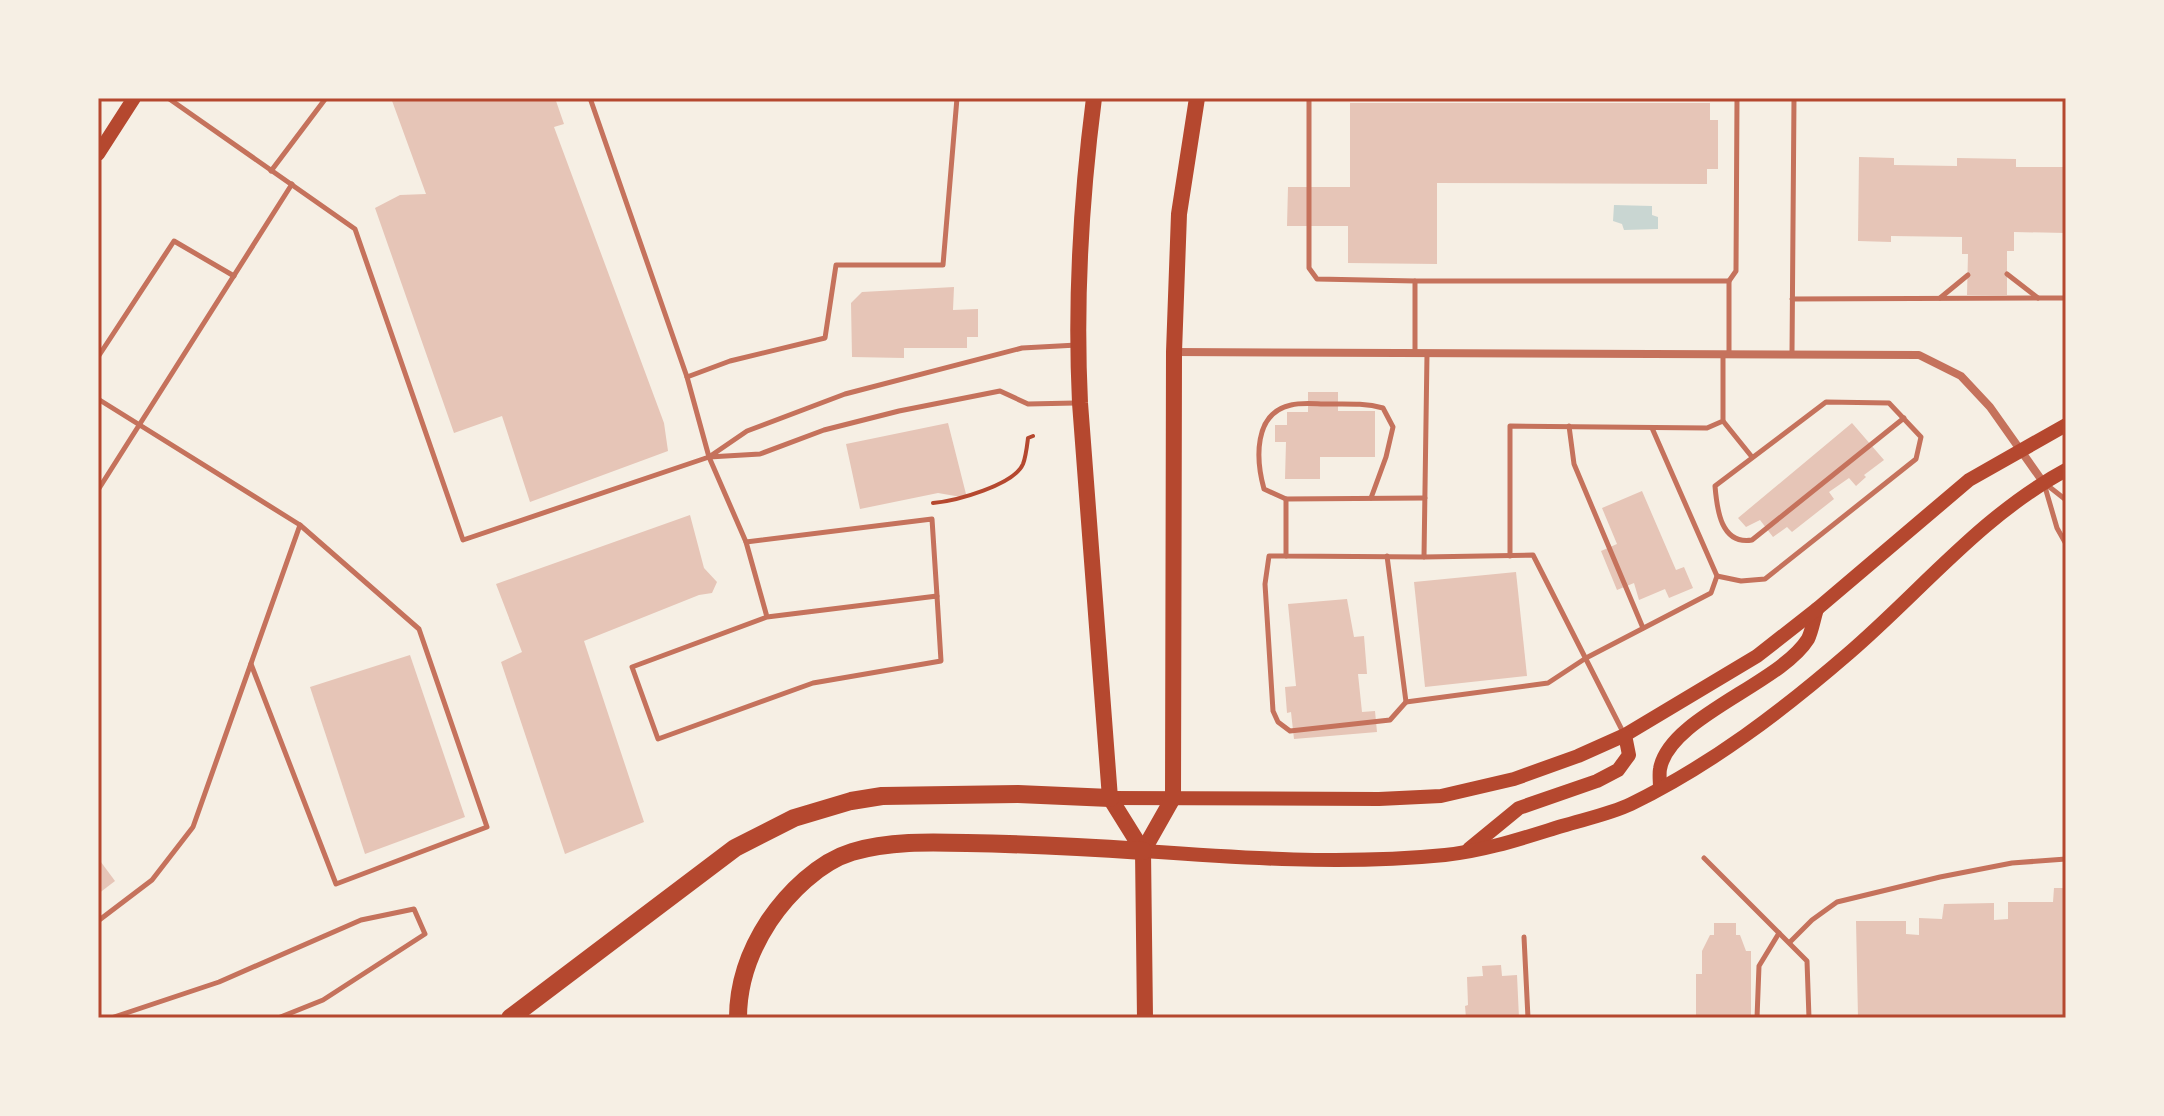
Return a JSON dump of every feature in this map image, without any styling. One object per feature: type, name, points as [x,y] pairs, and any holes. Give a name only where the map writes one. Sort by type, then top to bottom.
[{"type":"highway","points":[[510,1018],[735,848],[794,818],[851,801],[882,796],[1018,794],[1110,798]]},
{"type":"highway","points":[[738,1018],[743,977],[760,935],[775,913],[812,875],[833,860],[884,845],[933,842],[1143,851]]},
{"type":"main road","points":[[98,154],[134,98]]},
{"type":"main road","points":[[1094,98],[1080,232],[1077,345],[1080,403],[1110,798],[1143,851]]},
{"type":"main road","points":[[1145,1018],[1143,851],[1173,798],[1174,352],[1179,214],[1197,98]]},
{"type":"main road","points":[[1110,798],[1364,799],[1441,796],[1514,779],[1625,735],[1757,656],[1969,480],[2066,425]]},
{"type":"main road","points":[[1143,851],[1323,860],[1465,851],[1498,845],[1629,805],[1721,753],[1767,721],[1851,651],[1999,515],[2043,482],[2066,470]]},
{"type":"main road","points":[[1660,788],[1660,768],[1667,753],[1689,728],[1786,661],[1808,639],[1817,609]]},
{"type":"main road","points":[[1465,851],[1519,808],[1597,781],[1618,770],[1629,755],[1625,735]]},
{"type":"street","points":[[1174,352],[1919,355],[1961,376],[1990,407],[2043,482]]},
{"type":"lane","points":[[168,98],[355,229],[463,540],[709,457],[760,454],[824,430],[899,411],[1000,391],[1028,404],[1080,403]]},
{"type":"lane","points":[[271,171],[326,98]]},
{"type":"lane","points":[[600,98],[591,99],[687,377],[709,457],[746,542],[767,617]]},
{"type":"lane","points":[[687,377],[730,361],[825,338],[836,265],[943,265],[957,98]]},
{"type":"lane","points":[[1309,98],[1309,268],[1317,279],[1729,281]]},
{"type":"lane","points":[[1737,98],[1736,271],[1729,281],[1723,421],[1752,457]]},
{"type":"lane","points":[[1792,354],[1794,98]]},
{"type":"lane","points":[[98,490],[292,184]]},
{"type":"lane","points":[[98,357],[174,241],[234,276]]},
{"type":"lane","points":[[2007,274],[2038,298]]},
{"type":"lane","points":[[1940,298],[1968,275]]},
{"type":"lane","points":[[1415,281],[1415,353]]},
{"type":"lane","points":[[1792,299],[2066,298]]},
{"type":"lane","points":[[709,457],[747,431],[845,394],[1022,348],[1077,345]]},
{"type":"lane","points":[[1424,557],[1427,353]]},
{"type":"lane","points":[[98,399],[300,525],[419,629],[487,827],[336,884],[251,664]]},
{"type":"lane","points":[[1717,576],[1741,581],[1765,579],[1916,459],[1921,437],[1904,418],[1889,403],[1826,402],[1715,486],[1717,510],[1731,538],[1740,542],[1752,540],[1904,418]]},
{"type":"lane","points":[[1371,498],[1393,427],[1383,408],[1368,404],[1291,405],[1275,411],[1261,431],[1259,472],[1264,489],[1286,499],[1425,498]]},
{"type":"lane","points":[[1510,556],[1510,426],[1707,428],[1723,421]]},
{"type":"lane","points":[[1569,426],[1574,464],[1643,628]]},
{"type":"lane","points":[[1625,735],[1586,658],[1533,555],[1269,556],[1265,584],[1273,711],[1278,722],[1290,731],[1390,720],[1406,702],[1548,683],[1586,658],[1711,593],[1717,576],[1652,428]]},
{"type":"lane","points":[[2043,482],[2066,500]]},
{"type":"lane","points":[[2043,482],[2057,528],[2066,544]]},
{"type":"lane","points":[[1286,499],[1286,556]]},
{"type":"lane","points":[[746,542],[932,519],[937,596],[941,661],[813,683],[658,739],[632,667],[767,617],[937,596]]},
{"type":"lane","points":[[98,921],[152,880],[193,827],[300,525]]},
{"type":"lane","points":[[1387,556],[1406,702]]},
{"type":"lane","points":[[1704,858],[1807,961],[1809,1018]]},
{"type":"lane","points":[[1790,942],[1812,920],[1837,902],[2012,863],[2066,859]]},
{"type":"lane","points":[[111,1018],[219,982],[361,920],[414,909],[425,934],[323,1000],[278,1018]]},
{"type":"lane","points":[[1757,1018],[1759,966],[1780,933]]},
{"type":"lane","points":[[1524,937],[1528,1018]]},
{"type":"path","points":[[920,505],[968,497],[1013,477],[1023,464],[1028,438],[1033,436]]},
{"type":"shaded area","points":[[1614,205],[1652,206],[1652,215],[1658,217],[1658,229],[1624,230],[1622,224],[1613,221]]},
{"type":"building","points":[[391,98],[555,98],[564,124],[554,127],[664,423],[668,451],[530,502],[502,416],[454,433],[375,208],[400,195],[426,194]]},
{"type":"building","points":[[1350,103],[1710,103],[1710,120],[1718,120],[1718,169],[1707,169],[1707,184],[1437,183],[1437,264],[1348,263],[1348,226],[1287,226],[1288,187],[1350,187]]},
{"type":"building","points":[[1859,157],[1894,158],[1894,165],[1957,166],[1957,158],[2016,159],[2016,167],[2066,167],[2066,233],[2014,232],[2014,251],[2007,251],[2007,295],[1967,295],[1968,254],[1962,254],[1962,237],[1891,236],[1891,242],[1858,241]]},
{"type":"building","points":[[954,287],[953,310],[978,309],[978,337],[967,337],[967,348],[904,348],[904,358],[852,357],[851,303],[862,292]]},
{"type":"building","points":[[1308,392],[1338,392],[1338,411],[1375,411],[1375,457],[1320,457],[1320,479],[1285,479],[1286,442],[1275,442],[1275,425],[1287,425],[1287,412],[1308,412]]},
{"type":"building","points":[[948,423],[967,498],[938,493],[860,509],[846,444]]},
{"type":"building","points":[[1852,423],[1884,460],[1864,475],[1866,477],[1856,486],[1849,478],[1829,492],[1834,499],[1792,532],[1787,527],[1773,537],[1760,520],[1746,527],[1738,518]]},
{"type":"building","points":[[1642,491],[1676,570],[1684,567],[1693,588],[1669,598],[1665,589],[1639,600],[1634,583],[1617,590],[1601,551],[1617,544],[1602,508]]},
{"type":"building","points":[[690,515],[704,568],[717,582],[712,593],[699,595],[584,641],[644,822],[565,854],[501,662],[522,652],[496,584]]},
{"type":"building","points":[[1516,572],[1527,676],[1425,687],[1414,582]]},
{"type":"building","points":[[1347,599],[1354,637],[1364,636],[1367,674],[1358,674],[1362,712],[1375,711],[1377,732],[1294,739],[1291,712],[1287,713],[1285,687],[1296,686],[1288,604]]},
{"type":"building","points":[[410,655],[465,817],[365,854],[310,687]]},
{"type":"building","points":[[98,858],[115,881],[98,894]]},
{"type":"building","points":[[2054,888],[2066,888],[2066,1018],[1858,1018],[1856,921],[1906,921],[1906,934],[1919,935],[1919,918],[1942,919],[1944,904],[1994,903],[1994,920],[2008,919],[2008,902],[2053,902]]},
{"type":"building","points":[[1714,923],[1736,923],[1736,935],[1740,935],[1746,951],[1751,951],[1751,1018],[1696,1018],[1696,974],[1702,974],[1702,951],[1710,935],[1714,935]]},
{"type":"building","points":[[1501,965],[1502,976],[1517,975],[1519,1018],[1466,1018],[1467,977],[1483,976],[1482,966]]}]
